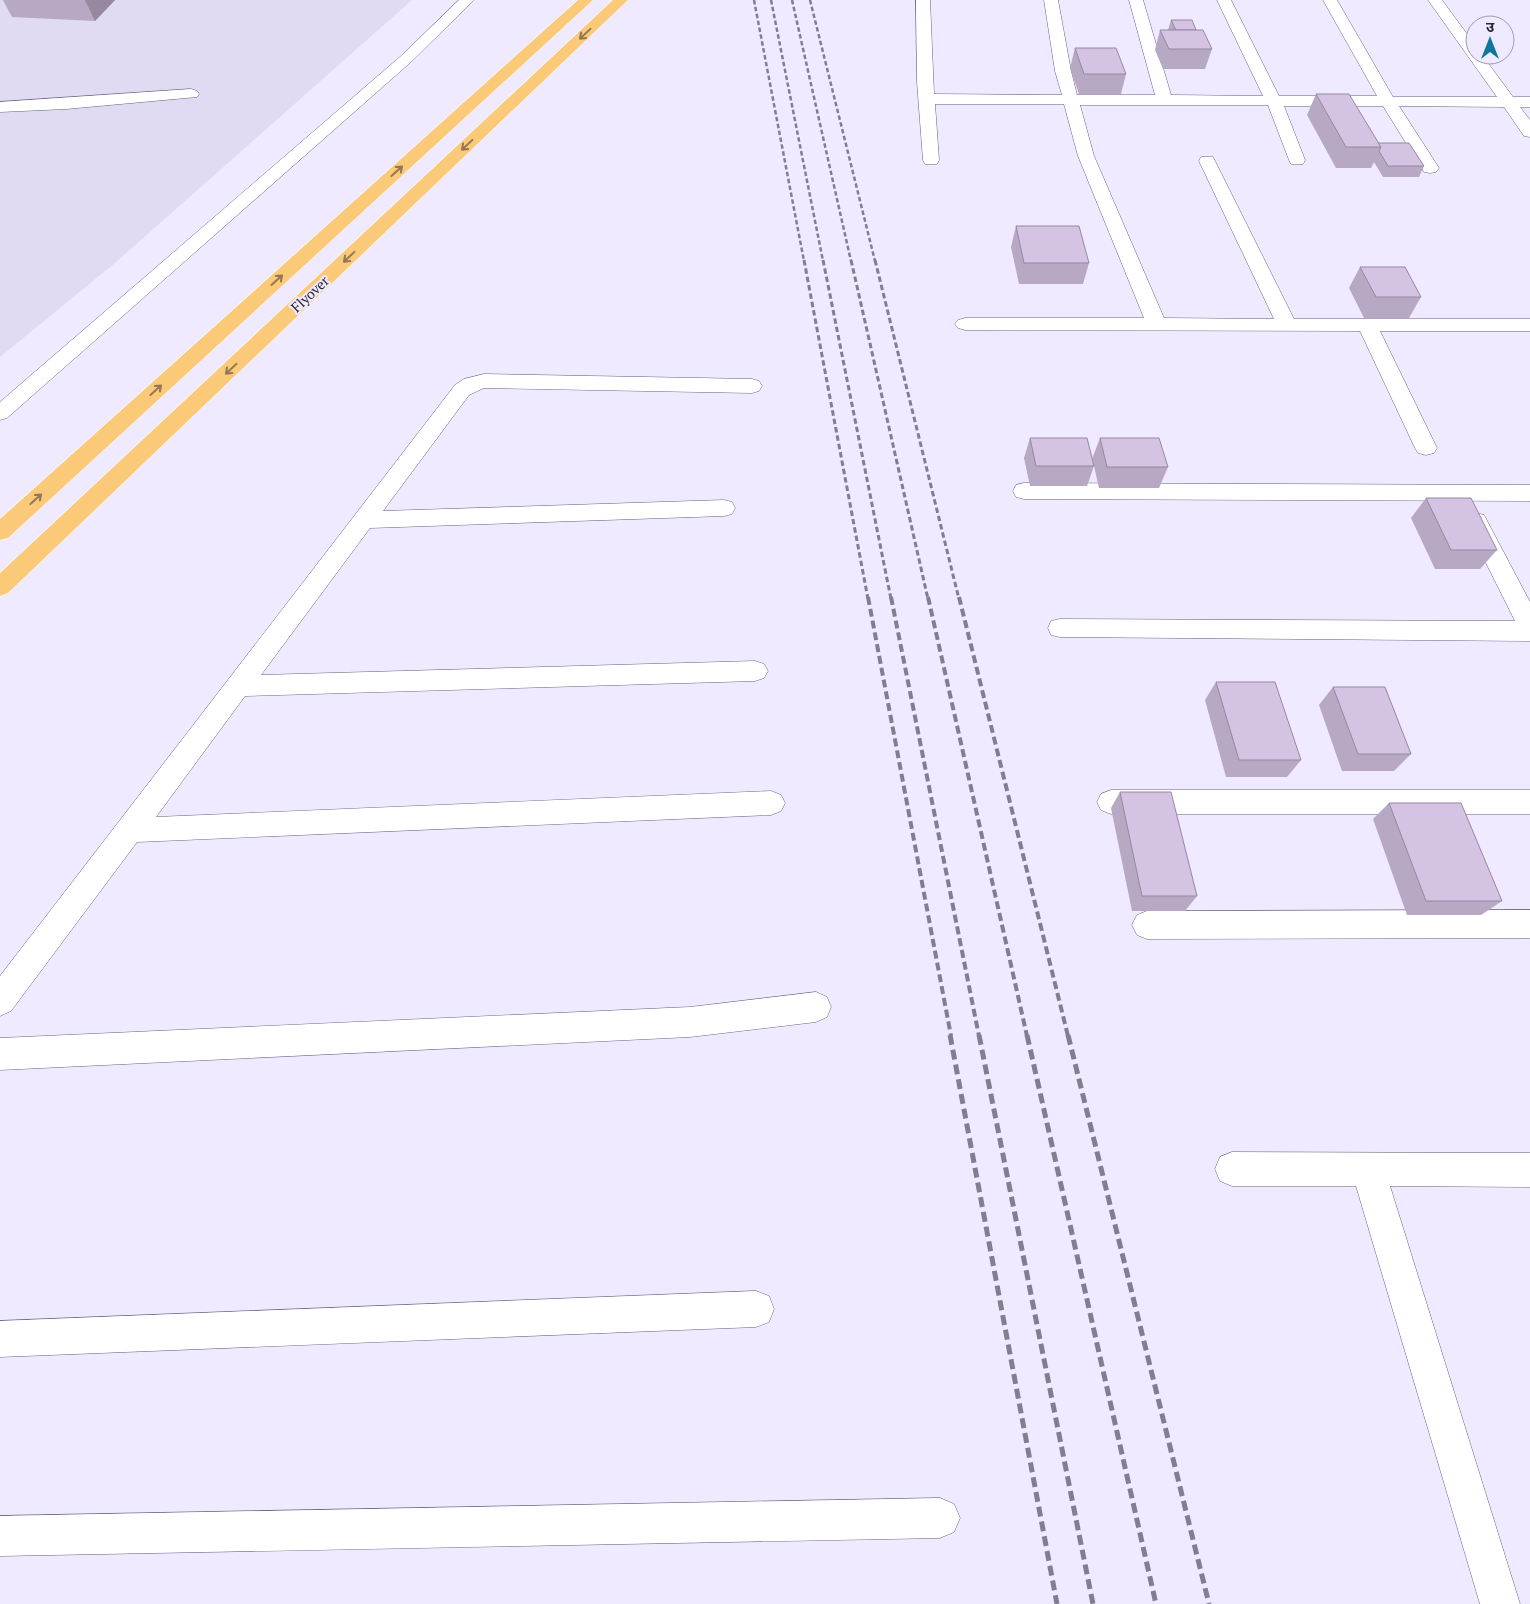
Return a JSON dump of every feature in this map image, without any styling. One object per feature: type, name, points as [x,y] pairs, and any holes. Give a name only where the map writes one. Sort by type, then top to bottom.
[{"type":"highway","name":"Flyover","points":[[0,532],[586,0]]},
{"type":"highway","name":"Flyover","points":[[0,587],[621,0]]},
{"type":"street","points":[[0,414],[406,59],[467,0]]},
{"type":"street","points":[[923,0],[926,99],[931,160]]},
{"type":"street","points":[[1051,0],[1063,71],[1086,156],[1157,325]]},
{"type":"street","points":[[1136,0],[1165,101]]},
{"type":"street","points":[[1224,0],[1274,101],[1296,160]]},
{"type":"street","points":[[1330,0],[1388,102],[1430,168]]},
{"type":"street","points":[[1434,0],[1530,132]]},
{"type":"street","points":[[0,107],[191,94]]},
{"type":"street","points":[[926,99],[1530,102]]},
{"type":"street","points":[[1207,161],[1287,325]]},
{"type":"street","points":[[965,324],[1530,325]]},
{"type":"street","points":[[1367,325],[1426,448]]},
{"type":"street","points":[[0,1002],[462,390],[472,384],[484,381],[752,386]]},
{"type":"street","points":[[1024,491],[1530,493]]},
{"type":"street","points":[[1462,493],[1530,626]]},
{"type":"street","points":[[362,520],[724,508]]},
{"type":"street","points":[[1060,628],[1530,631]]},
{"type":"street","points":[[237,686],[755,671]]},
{"type":"street","points":[[1111,802],[1530,802]]},
{"type":"street","points":[[129,830],[771,803]]},
{"type":"street","points":[[1147,925],[1530,924]]},
{"type":"street","points":[[0,1054],[690,1022],[816,1007]]},
{"type":"street","points":[[1232,1169],[1530,1170]]},
{"type":"street","points":[[1368,1170],[1500,1604]]},
{"type":"street","points":[[0,1339],[756,1309]]},
{"type":"street","points":[[0,1536],[940,1518]]},
{"type":"shaded area","points":[[0,0],[412,0],[115,263],[0,357]]},
{"type":"building","points":[[1171,20],[1192,20],[1196,30],[1176,30]]},
{"type":"building","points":[[1160,30],[1203,30],[1212,49],[1169,49]]},
{"type":"building","points":[[1075,48],[1116,48],[1126,74],[1084,74]]},
{"type":"building","points":[[1316,94],[1349,94],[1381,147],[1346,147]]},
{"type":"building","points":[[1378,143],[1409,143],[1424,166],[1388,166],[1379,151],[1381,147]]},
{"type":"building","points":[[1016,226],[1079,226],[1089,263],[1024,263]]},
{"type":"building","points":[[1360,267],[1405,267],[1421,297],[1376,297]]},
{"type":"building","points":[[1030,438],[1087,438],[1094,466],[1036,466]]},
{"type":"building","points":[[1100,438],[1159,438],[1168,467],[1107,467]]},
{"type":"building","points":[[1426,498],[1471,498],[1497,550],[1451,550]]},
{"type":"building","points":[[1216,682],[1275,682],[1301,760],[1239,760]]},
{"type":"building","points":[[1333,687],[1385,687],[1411,754],[1358,754]]},
{"type":"building","points":[[1120,792],[1171,792],[1197,896],[1142,896]]},
{"type":"building","points":[[1389,803],[1461,803],[1502,901],[1426,901]]},
{"type":"railway","points":[[754,0],[804,261]]},
{"type":"railway","points":[[771,0],[823,261]]},
{"type":"railway","points":[[792,0],[851,261]]},
{"type":"railway","points":[[810,0],[875,261]]},
{"type":"railway","points":[[804,260],[868,599]]},
{"type":"railway","points":[[823,260],[891,599]]},
{"type":"railway","points":[[851,260],[928,599]]},
{"type":"railway","points":[[875,260],[959,599]]},
{"type":"railway","points":[[868,597],[951,1036]]},
{"type":"railway","points":[[891,597],[979,1036]]},
{"type":"railway","points":[[928,597],[1027,1036]]},
{"type":"railway","points":[[959,597],[1068,1036]]},
{"type":"railway","points":[[950,1035],[1057,1604]]},
{"type":"railway","points":[[979,1035],[1093,1604]]},
{"type":"railway","points":[[1027,1035],[1156,1604]]},
{"type":"railway","points":[[1068,1035],[1209,1604]]}]
